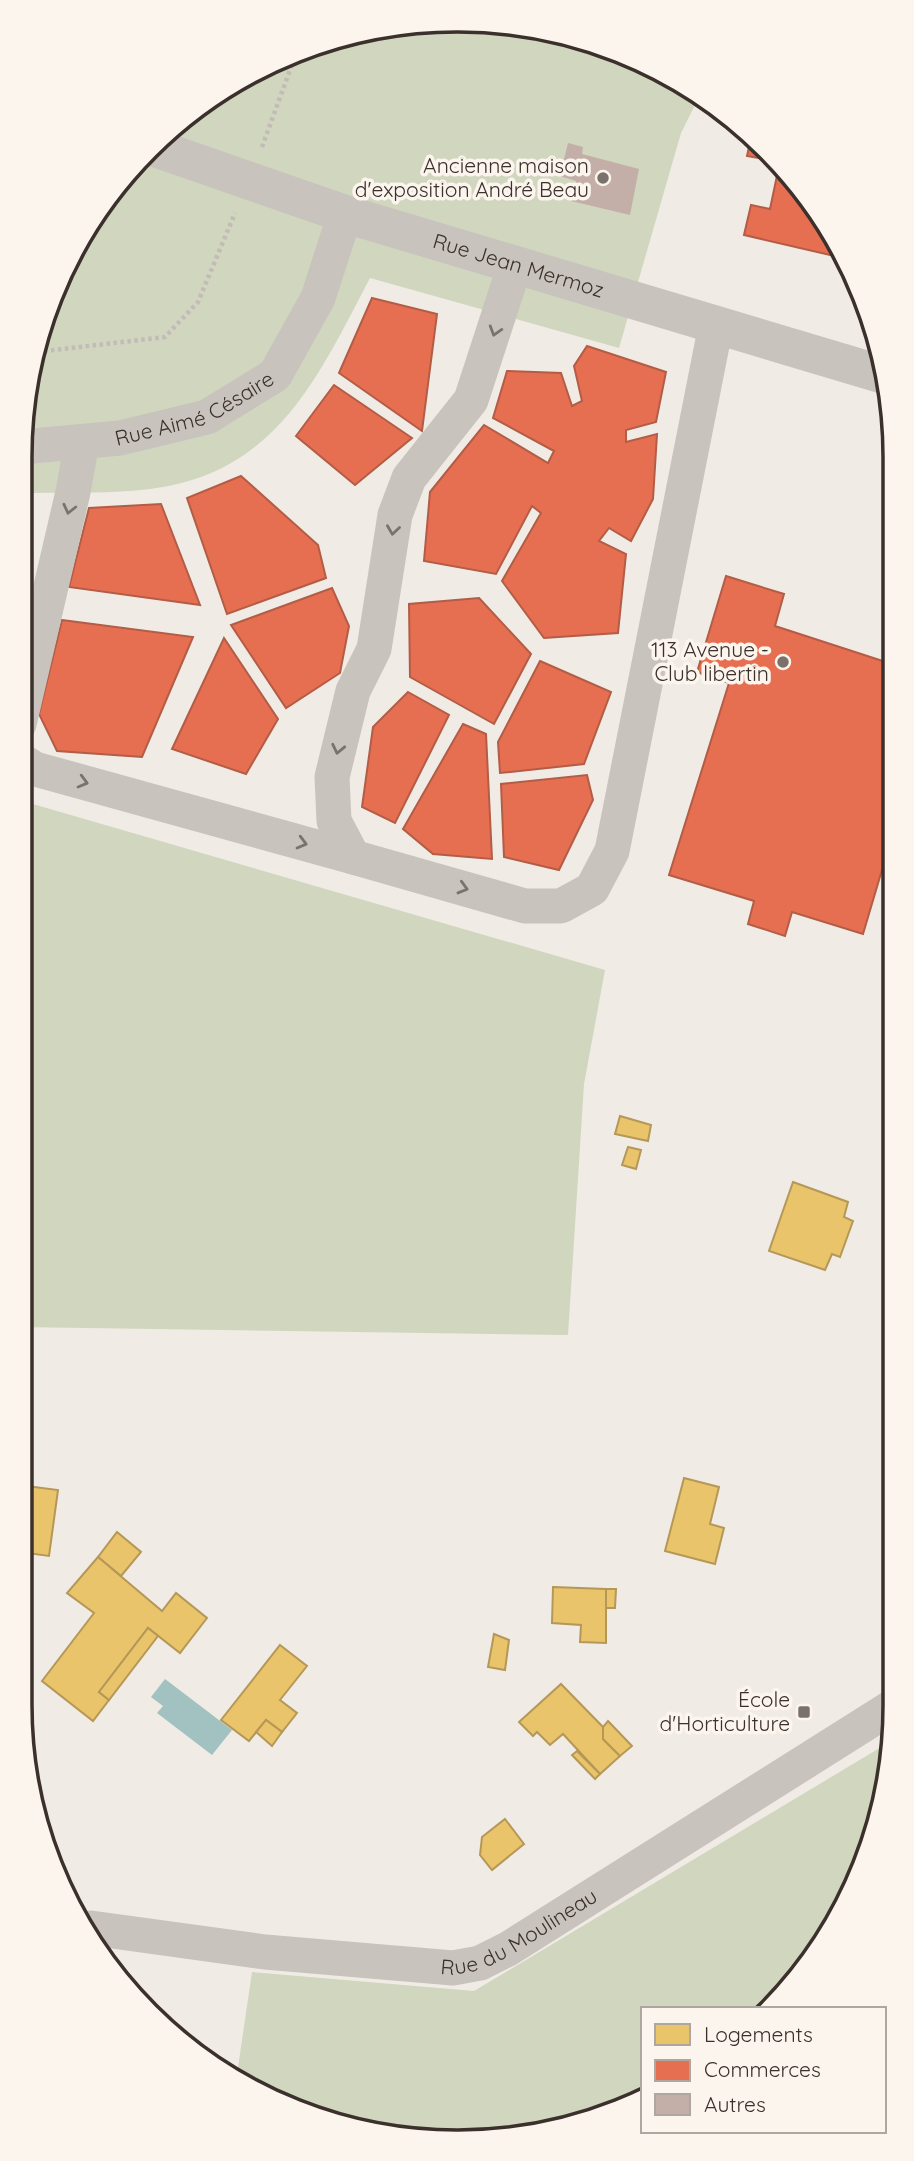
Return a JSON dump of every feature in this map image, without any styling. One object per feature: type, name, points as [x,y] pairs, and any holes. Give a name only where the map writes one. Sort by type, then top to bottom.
[{"type":"street","name":"Rue Jean Mermoz","points":[[162,150],[345,214],[873,371]]},
{"type":"street","name":"Rue Aimé Césaire","points":[[32,446],[120,438],[207,417],[275,375],[318,299],[345,214]]},
{"type":"street","points":[[353,857],[334,821],[332,777],[353,691],[374,649],[395,515],[409,478],[471,400],[515,265]]},
{"type":"street","points":[[32,767],[525,906],[561,906],[592,889],[612,850],[716,325]]},
{"type":"street","points":[[32,668],[82,442]]},
{"type":"street","name":"Rue du Moulineau","points":[[96,1929],[352,1961],[453,1968],[480,1963],[508,1949],[883,1713]]},
{"type":"path","points":[[45,351],[166,337],[198,302],[293,65]]},
{"type":"green space","points":[[429,32],[485,32],[540,40],[594,54],[645,75],[695,105],[681,133],[619,348],[370,278],[331,351],[288,415],[261,442],[230,464],[193,480],[150,489],[33,493],[32,497],[32,429],[40,374],[54,320],[75,269],[103,221],[137,176],[198,119],[244,89],[294,64],[347,46]]},
{"type":"green space","points":[[32,804],[605,970],[584,1084],[568,1335],[32,1327]]},
{"type":"green space","points":[[880,1748],[868,1814],[850,1867],[825,1917],[795,1963],[756,2007],[641,2007],[641,2088],[594,2107],[540,2121],[485,2129],[429,2129],[374,2121],[320,2107],[269,2086],[238,2068],[252,1972],[474,1991]]},
{"type":"water","points":[[165,1679],[232,1730],[212,1755],[157,1713],[163,1706],[151,1697]]},
{"type":"building: Logements","points":[[620,1116],[651,1125],[648,1141],[615,1134]]},
{"type":"building: Logements","points":[[628,1147],[641,1150],[636,1169],[622,1165]]},
{"type":"building: Logements","points":[[793,1182],[848,1202],[844,1217],[853,1221],[840,1257],[832,1254],[825,1270],[769,1251]]},
{"type":"building: Logements","points":[[684,1478],[719,1487],[710,1524],[724,1528],[715,1564],[665,1551]]},
{"type":"building: Logements","points":[[32,1487],[58,1490],[49,1556],[32,1554]]},
{"type":"building: Logements","points":[[117,1532],[141,1552],[121,1576],[98,1557]]},
{"type":"building: Logements","points":[[98,1557],[162,1611],[176,1593],[207,1618],[180,1653],[148,1628],[99,1692],[109,1700],[93,1721],[42,1681],[94,1613],[67,1593]]},
{"type":"building: Logements","points":[[553,1587],[606,1589],[606,1643],[580,1642],[581,1625],[552,1623]]},
{"type":"building: Logements","points":[[606,1589],[616,1589],[615,1608],[606,1608]]},
{"type":"building: Logements","points":[[148,1628],[158,1636],[109,1700],[99,1692]]},
{"type":"building: Logements","points":[[494,1634],[509,1640],[505,1670],[488,1667]]},
{"type":"building: Logements","points":[[280,1645],[307,1666],[280,1700],[297,1713],[282,1732],[266,1720],[249,1741],[221,1720]]},
{"type":"building: Logements","points":[[561,1684],[603,1727],[603,1739],[620,1756],[600,1774],[563,1734],[550,1745],[537,1732],[533,1736],[519,1722]]},
{"type":"building: Logements","points":[[266,1720],[282,1732],[272,1746],[256,1732]]},
{"type":"building: Logements","points":[[608,1721],[632,1746],[620,1756],[603,1739],[603,1727]]},
{"type":"building: Logements","points":[[577,1751],[600,1774],[595,1779],[572,1755]]},
{"type":"building: Logements","points":[[505,1819],[524,1844],[492,1870],[480,1855],[482,1837]]},
{"type":"building: Commerces","points":[[749,147],[760,158],[747,156]]},
{"type":"building: Commerces","points":[[777,176],[811,221],[831,255],[744,235],[751,205],[770,209]]},
{"type":"building: Commerces","points":[[372,298],[437,314],[422,431],[339,373]]},
{"type":"building: Commerces","points":[[587,346],[666,372],[656,422],[626,430],[626,442],[657,434],[653,499],[631,541],[609,528],[599,541],[626,554],[618,633],[544,638],[502,581],[541,513],[532,506],[496,574],[424,561],[430,492],[484,425],[548,463],[554,451],[493,418],[507,371],[561,373],[572,406],[582,401],[574,366]]},
{"type":"building: Commerces","points":[[334,385],[412,438],[355,485],[296,436]]},
{"type":"building: Commerces","points":[[241,476],[318,545],[326,578],[227,614],[187,498]]},
{"type":"building: Commerces","points":[[161,504],[200,605],[69,587],[89,508]]},
{"type":"building: Commerces","points":[[726,576],[784,594],[775,626],[883,661],[883,866],[863,934],[792,912],[785,936],[748,924],[754,901],[669,875],[729,683],[697,672]]},
{"type":"building: Commerces","points":[[332,588],[349,626],[340,673],[286,708],[231,625]]},
{"type":"building: Commerces","points":[[479,598],[531,654],[494,724],[410,677],[409,604]]},
{"type":"building: Commerces","points":[[62,620],[193,637],[142,757],[57,751],[39,714]]},
{"type":"building: Commerces","points":[[224,638],[278,719],[246,774],[172,749]]},
{"type":"building: Commerces","points":[[540,661],[611,692],[584,764],[500,773],[498,742]]},
{"type":"building: Commerces","points":[[408,692],[449,715],[395,823],[362,807],[373,727]]},
{"type":"building: Commerces","points":[[463,724],[486,734],[492,859],[433,854],[403,829]]},
{"type":"building: Commerces","points":[[587,775],[593,800],[559,870],[504,857],[501,784]]},
{"type":"building: Autres","name":"Ancienne maison d'exposition André Beau","points":[[568,143],[583,147],[582,154],[639,169],[630,215],[571,201],[576,181],[560,176]]},
{"type":"place","name":"Ancienne maison d'exposition André Beau","points":[[603,178]]},
{"type":"place","name":"113 Avenue - Club libertin","points":[[783,662]]},
{"type":"place","name":"École d'Horticulture","points":[[804,1712]]}]
